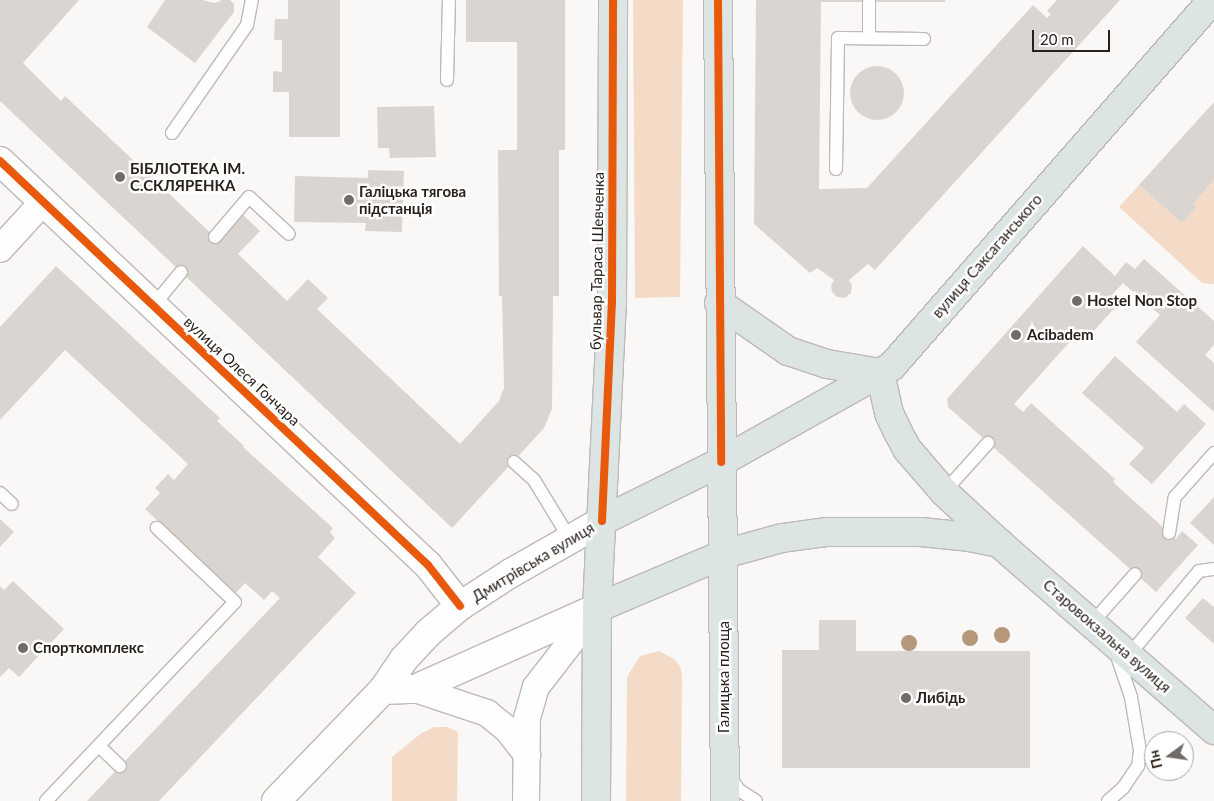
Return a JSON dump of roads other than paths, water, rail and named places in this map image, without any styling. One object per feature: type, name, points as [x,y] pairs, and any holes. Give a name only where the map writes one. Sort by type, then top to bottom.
[{"type":"main road","name":"бульвар Тараса Шевченка","points":[[602,522],[612,304],[613,0]]},
{"type":"main road","points":[[596,801],[597,608],[602,522],[722,462],[719,303],[718,0]]},
{"type":"main road","name":"вулиця Саксаганського","points":[[722,462],[892,366],[1212,0]]},
{"type":"main road","name":"вулиця Олеся Гончара","points":[[0,161],[428,565],[460,606]]},
{"type":"main road","points":[[719,303],[788,351],[827,364],[880,373]]},
{"type":"main road","name":"Старовокзальна вулиця","points":[[880,373],[889,413],[907,449],[944,492],[999,543],[1214,730]]},
{"type":"main road","name":"Галицька площа","points":[[722,462],[724,801]]},
{"type":"main road","name":"Дмитрівська вулиця","points":[[276,801],[383,690],[408,654],[428,633],[460,606],[570,538],[602,522]]},
{"type":"main road","name":"Старовокзальна вулиця","points":[[724,554],[782,538],[826,532],[921,532],[969,537],[999,543]]},
{"type":"main road","points":[[383,690],[415,689],[724,554]]},
{"type":"street","points":[[0,249],[43,202]]},
{"type":"street","points":[[526,801],[527,718],[536,687],[597,608]]},
{"type":"street","points":[[415,689],[488,713],[507,729],[527,755]]},
{"type":"lane","points":[[172,133],[246,25],[252,0]]},
{"type":"lane","points":[[447,80],[448,0]]},
{"type":"lane","points":[[869,2],[869,38]]},
{"type":"lane","points":[[836,169],[838,38],[924,39]]},
{"type":"lane","points":[[214,237],[249,197],[289,234]]},
{"type":"lane","points":[[153,306],[181,272]]},
{"type":"lane","points":[[944,492],[988,443]]},
{"type":"lane","points":[[1170,533],[1175,497],[1214,453]]},
{"type":"lane","points":[[514,462],[534,480],[570,538]]},
{"type":"lane","points":[[0,493],[12,504]]},
{"type":"lane","points":[[46,801],[235,602],[157,528]]},
{"type":"lane","points":[[1111,639],[1199,571],[1214,569]]},
{"type":"lane","points":[[1108,801],[1123,788],[1138,766],[1140,751],[1131,697],[1111,639],[1134,574]]},
{"type":"lane","points":[[99,746],[120,766]]},
{"type":"lane","points":[[724,769],[739,790],[756,801]]},
{"type":"place","name":"БІБЛІОТЕКА ІМ. С.СКЛЯРЕНКА","points":[[120,177]]},
{"type":"place","name":"Галiцька тягова пiдстанцiя","points":[[349,200]]},
{"type":"place","name":"Hostel Non Stop","points":[[1077,301]]},
{"type":"place","name":"Acibadem","points":[[1016,335]]},
{"type":"place","name":"Спорткомплекс","points":[[23,648]]},
{"type":"place","name":"Либідь","points":[[906,698]]}]
